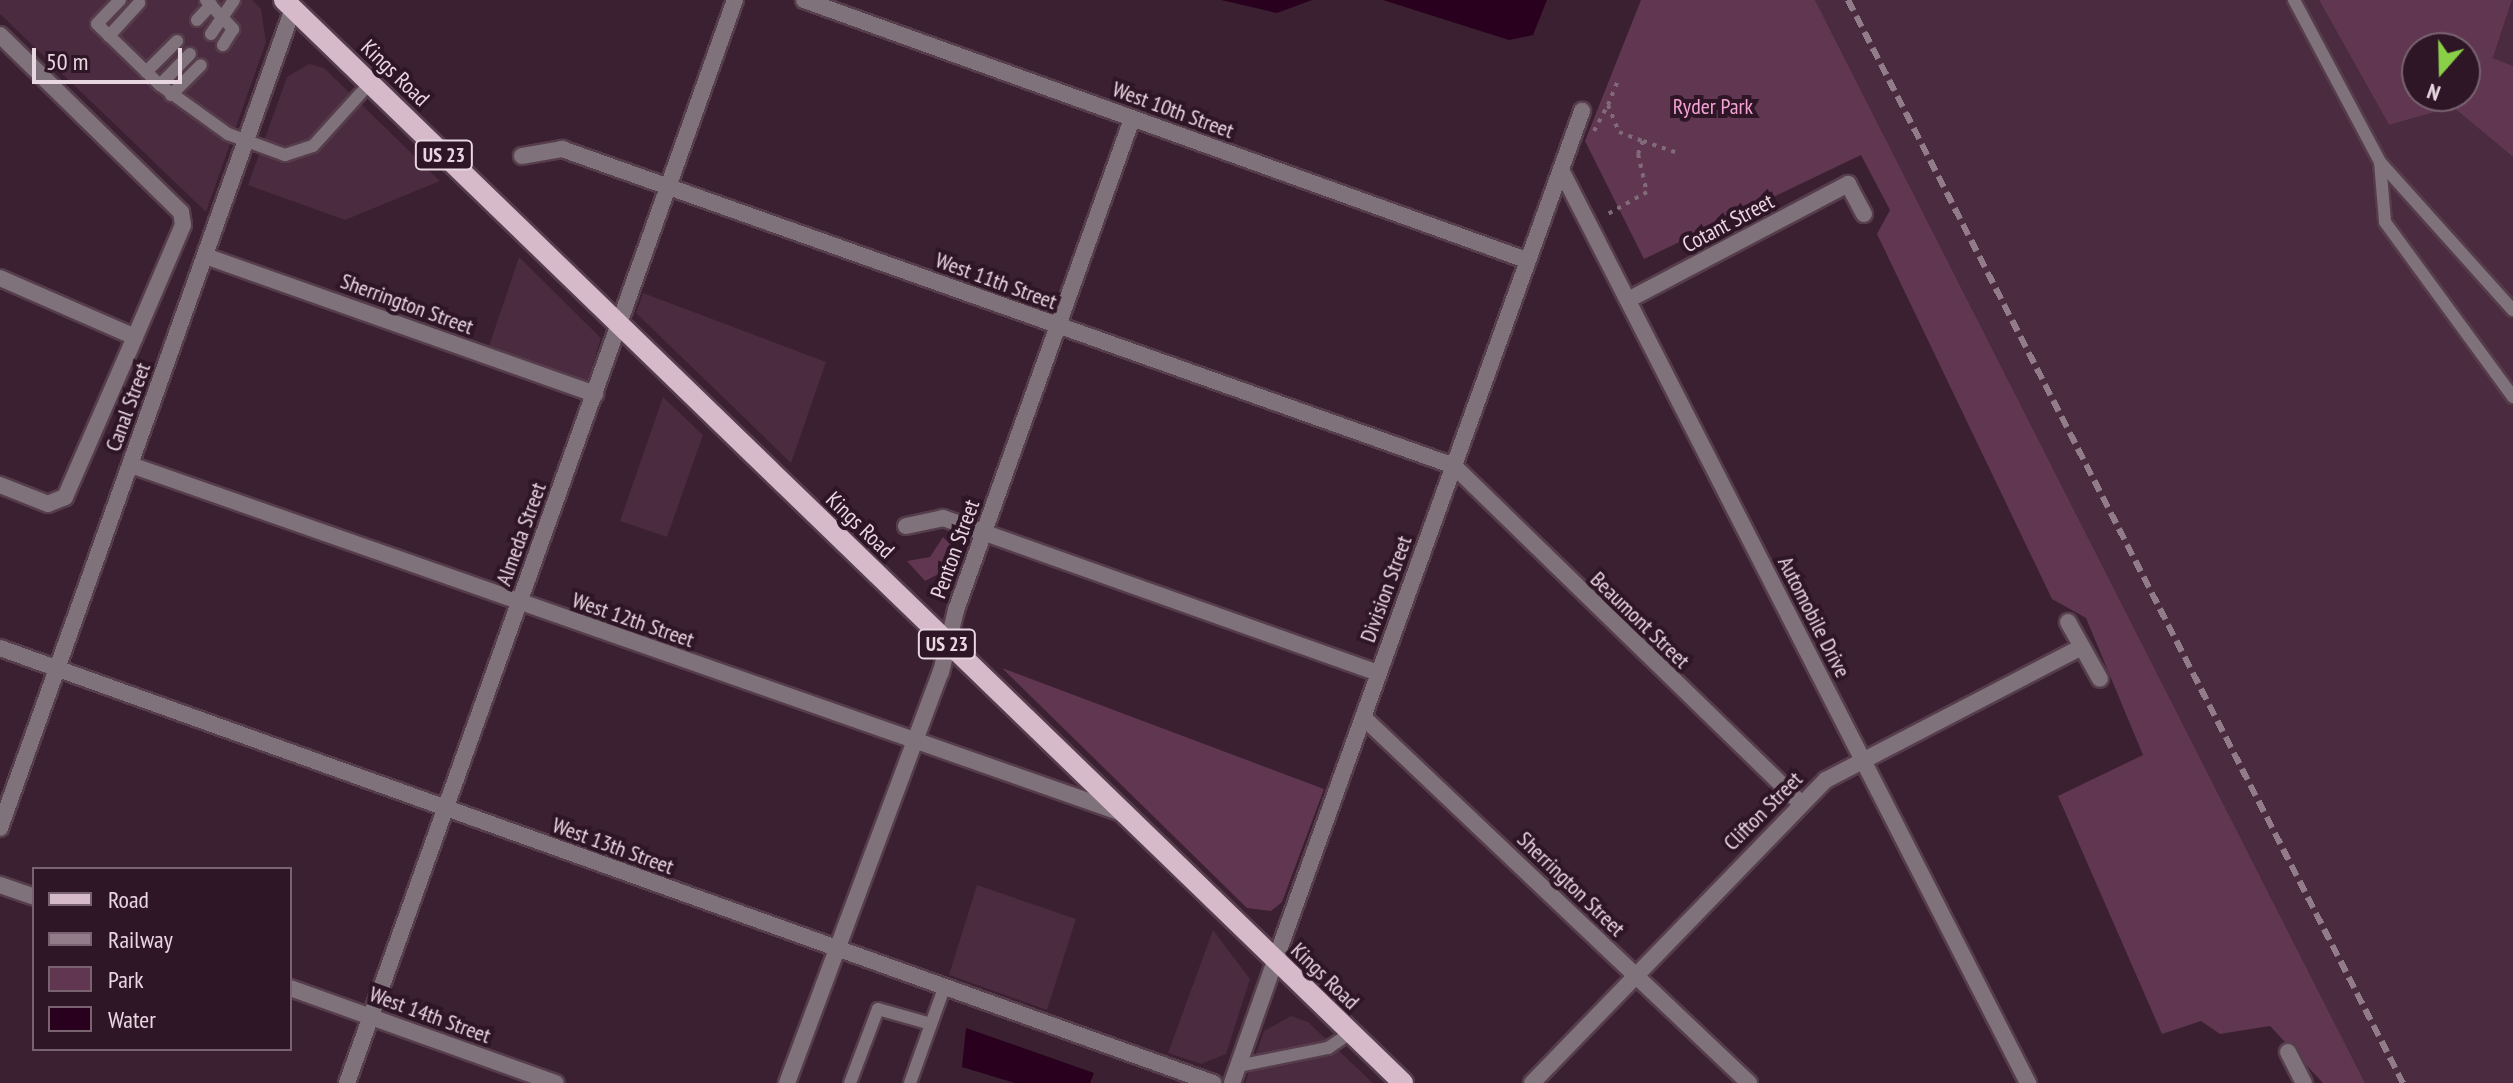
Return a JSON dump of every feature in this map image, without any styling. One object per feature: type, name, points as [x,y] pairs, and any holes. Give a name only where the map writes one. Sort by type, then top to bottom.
[{"type":"main road","name":"Kings Road","points":[[291,3],[947,644],[1403,1083]]},
{"type":"street","name":"Almeda Street","points":[[347,1083],[621,326],[735,0]]},
{"type":"street","name":"West 10th Street","points":[[804,0],[1526,260]]},
{"type":"street","name":"Canal Street","points":[[0,828],[246,141],[291,3]]},
{"type":"street","points":[[0,35],[181,212],[149,316],[135,337],[65,497],[48,504],[0,485]]},
{"type":"street","name":"Division Street","points":[[1232,1083],[1582,111]]},
{"type":"street","name":"Penton Street","points":[[787,1083],[909,741],[947,644],[1132,119]]},
{"type":"street","name":"West 11th Street","points":[[522,156],[562,149],[1454,466]]},
{"type":"street","name":"Automobile Drive","points":[[1561,170],[2028,1083]]},
{"type":"street","name":"Cotant Street","points":[[1628,300],[1848,184],[1864,214]]},
{"type":"street","name":"Sherrington Street","points":[[205,256],[595,394]]},
{"type":"street","points":[[0,278],[135,337]]},
{"type":"street","name":"West 12th Street","points":[[131,465],[909,741],[1122,813]]},
{"type":"street","name":"Beaumont Street","points":[[1454,466],[1800,803]]},
{"type":"street","points":[[906,526],[943,518],[1378,673]]},
{"type":"street","points":[[2068,622],[2100,679]]},
{"type":"street","name":"Clifton Street","points":[[1532,1083],[1800,803],[1861,758],[2082,647]]},
{"type":"street","name":"West 13th Street","points":[[0,648],[1213,1083]]},
{"type":"street","name":"Sherrington Street","points":[[1363,717],[1749,1083]]},
{"type":"street","points":[[0,885],[32,896]]},
{"type":"street","name":"West 14th Street","points":[[292,989],[555,1083]]},
{"type":"street","points":[[2288,1052],[2304,1083]]},
{"type":"lane","points":[[120,0],[97,24],[146,72],[171,95],[246,141],[285,155],[313,146],[370,83]]},
{"type":"lane","points":[[211,34],[234,0]]},
{"type":"lane","points":[[2294,0],[2380,162],[2513,310]]},
{"type":"lane","points":[[197,20],[209,2],[233,29],[223,45]]},
{"type":"lane","points":[[109,36],[139,3]]},
{"type":"lane","points":[[146,72],[177,41]]},
{"type":"lane","points":[[160,85],[190,54]]},
{"type":"lane","points":[[171,95],[201,65]]},
{"type":"lane","points":[[2380,162],[2385,222],[2513,397]]},
{"type":"lane","points":[[910,1083],[944,988]]},
{"type":"lane","points":[[850,1083],[878,1009],[931,1024]]},
{"type":"lane","points":[[1238,1066],[1328,1048],[1350,1033]]},
{"type":"path","points":[[1570,147],[1585,151],[1617,83]]},
{"type":"path","points":[[1608,105],[1619,132],[1675,152]]},
{"type":"path","points":[[1588,223],[1648,194],[1638,154],[1643,141]]},
{"type":"shaded area","points":[[0,0],[252,0],[261,9],[266,42],[206,212],[0,14]]},
{"type":"shaded area","points":[[1815,0],[2319,0],[2389,125],[2435,112],[2459,112],[2513,157],[2513,1083],[2365,1083]]},
{"type":"shaded area","points":[[2513,0],[2513,66],[2493,59]]},
{"type":"shaded area","points":[[309,64],[324,68],[440,181],[345,220],[248,185],[287,77]]},
{"type":"shaded area","points":[[519,257],[601,338],[588,381],[489,346]]},
{"type":"shaded area","points":[[643,293],[826,362],[791,463],[636,313]]},
{"type":"shaded area","points":[[663,397],[703,435],[667,537],[620,521]]},
{"type":"shaded area","points":[[977,885],[1076,919],[1047,1010],[949,975]]},
{"type":"shaded area","points":[[1213,930],[1250,979],[1226,1054],[1201,1064],[1168,1053]]},
{"type":"shaded area","points":[[1291,1016],[1308,1022],[1373,1083],[1245,1083],[1264,1031]]},
{"type":"green space","name":"Ryder Park","points":[[1641,0],[1815,0],[2365,1083],[2323,1083],[2270,1026],[2220,1034],[2201,1021],[2162,1034],[2058,796],[2143,755],[2086,618],[2052,599],[1877,234],[1890,210],[1861,155],[1644,259],[1585,141]]},
{"type":"green space","points":[[2319,0],[2512,0],[2493,58],[2513,66],[2513,157],[2459,112],[2481,112],[2481,32],[2401,32],[2401,112],[2435,112],[2389,125]]},
{"type":"green space","points":[[943,537],[955,549],[952,567],[925,581],[907,561],[930,557]]},
{"type":"green space","points":[[1002,668],[1324,789],[1282,902],[1271,911],[1247,908]]},
{"type":"water","points":[[1221,0],[1312,0],[1277,13]]},
{"type":"water","points":[[1383,0],[1547,0],[1533,35],[1509,40]]},
{"type":"water","points":[[966,1028],[1094,1073],[1090,1083],[1015,1083],[962,1067]]},
{"type":"railway","points":[[1848,0],[2403,1083]]}]
